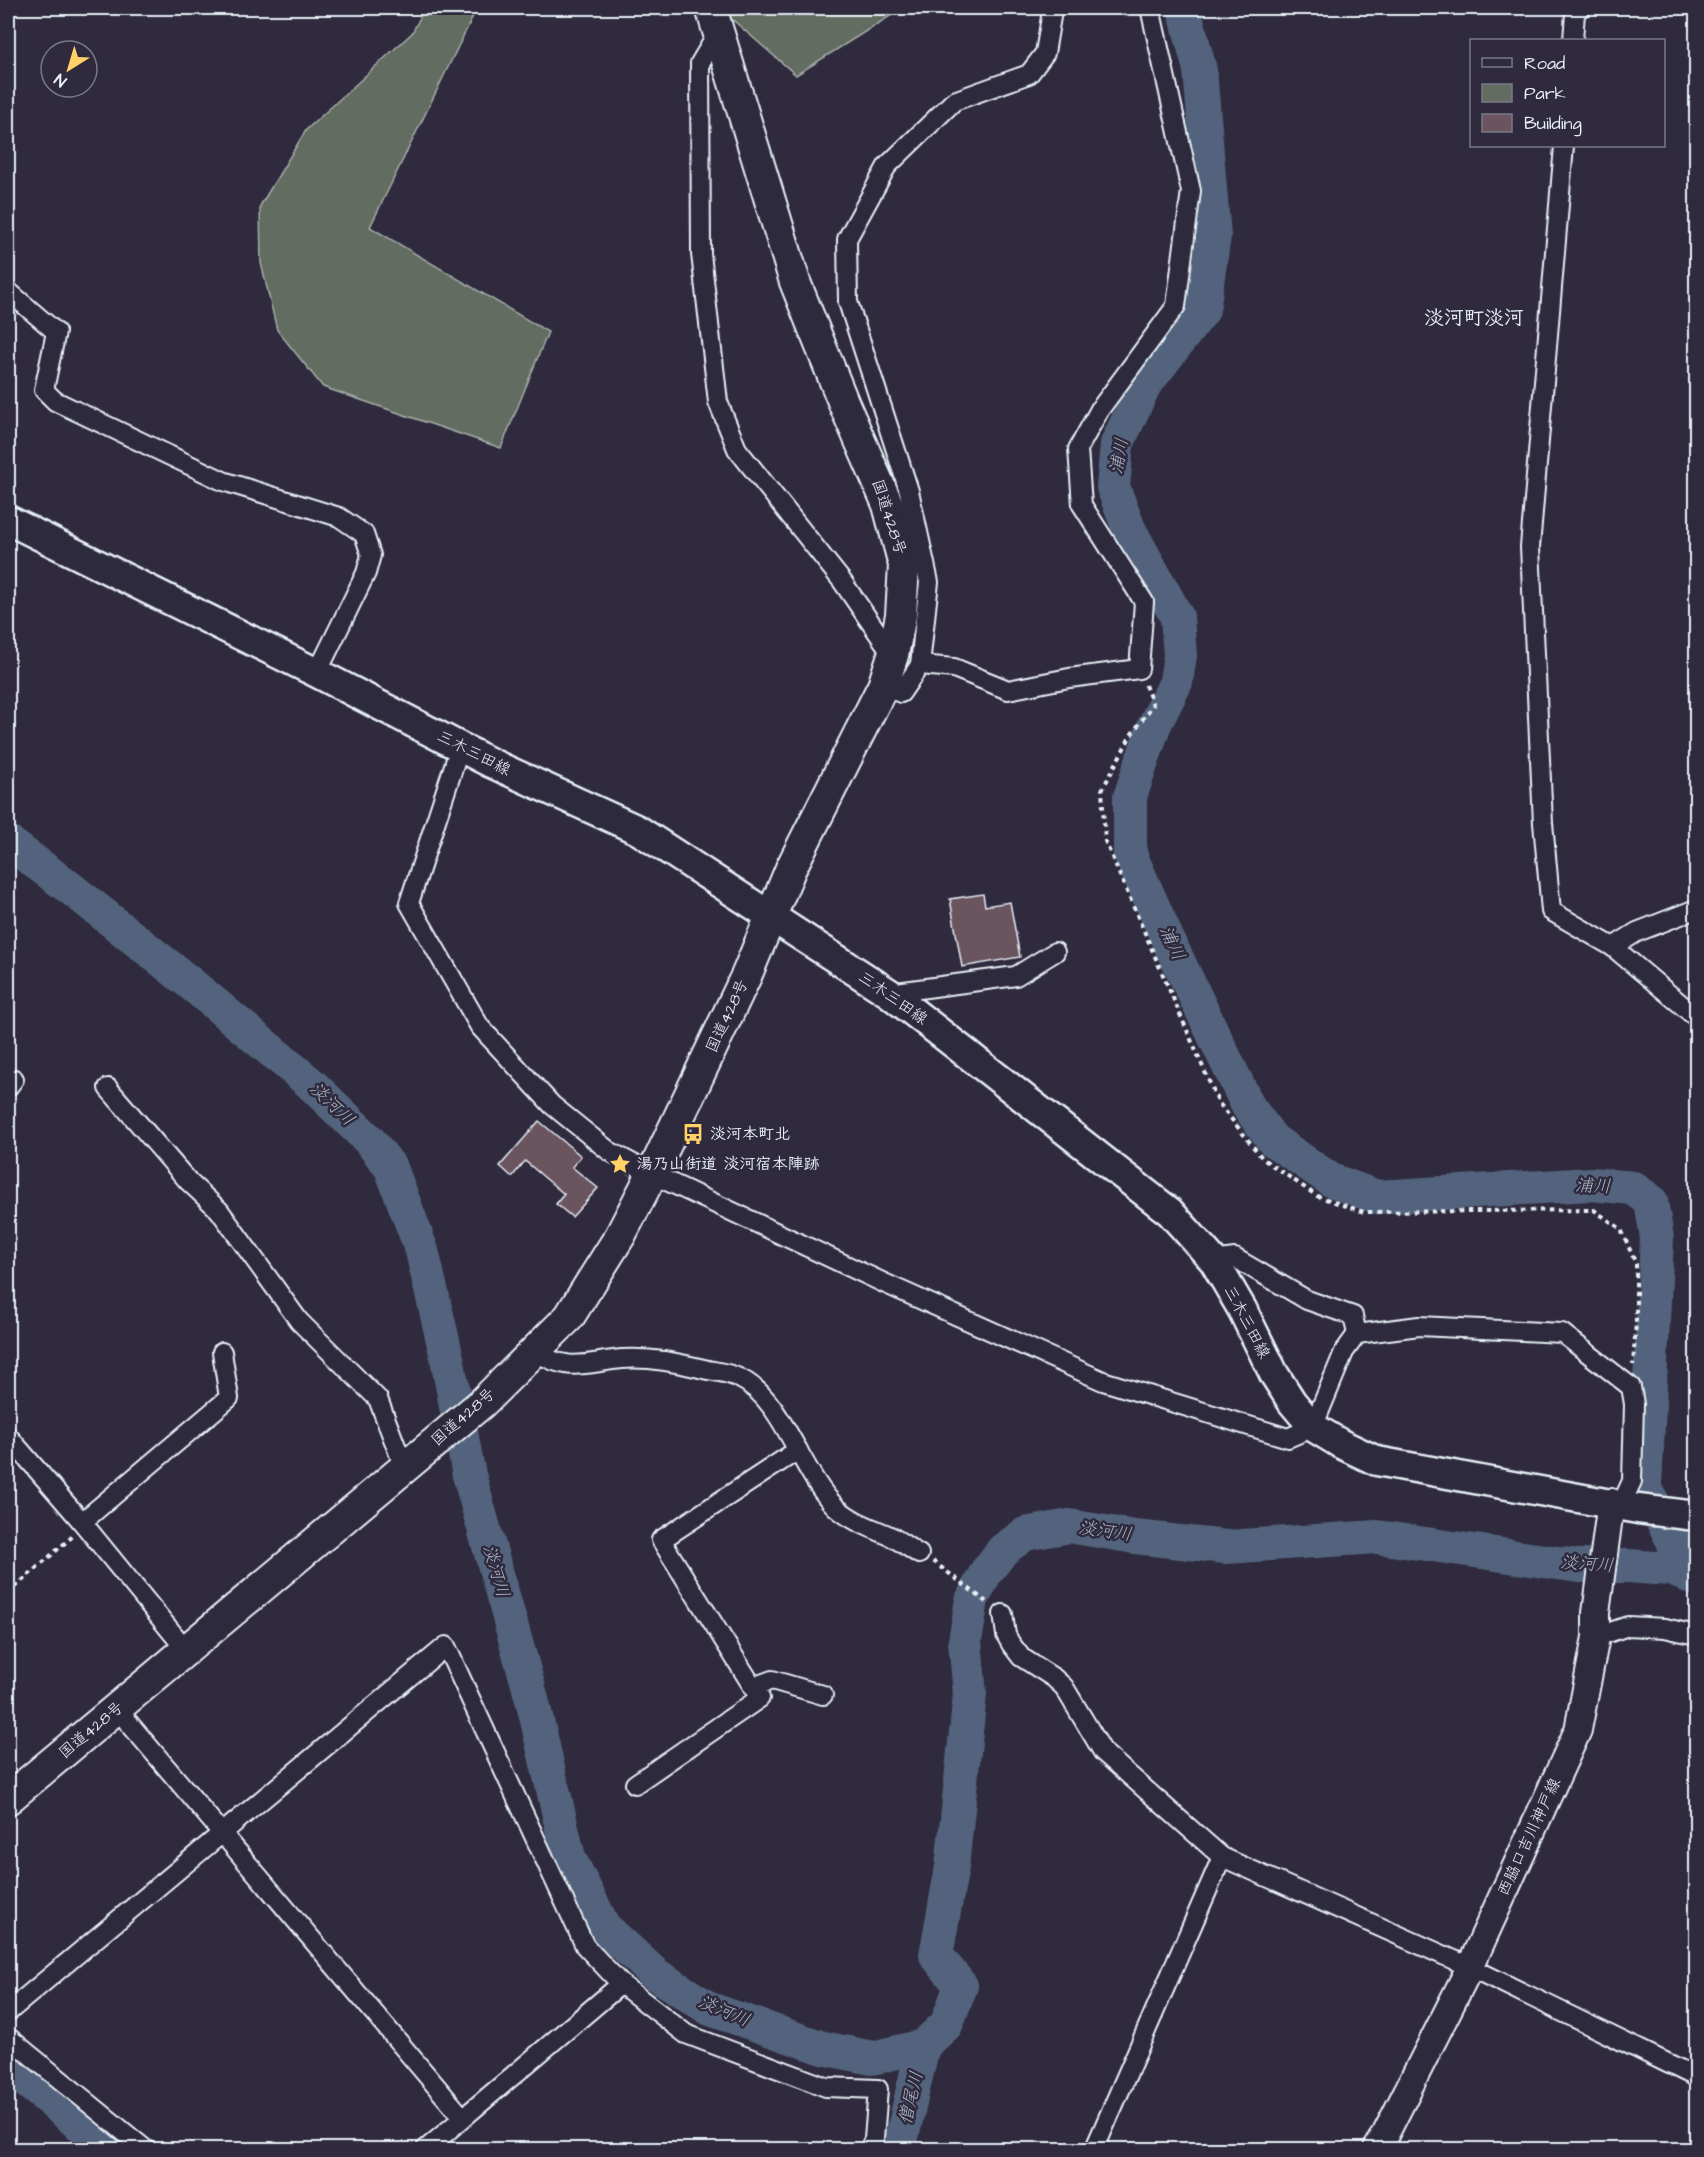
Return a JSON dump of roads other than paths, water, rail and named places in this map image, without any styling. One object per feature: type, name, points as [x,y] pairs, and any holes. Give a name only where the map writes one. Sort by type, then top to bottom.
[{"type":"highway","name":"国道428号","points":[[8,1799],[482,1403],[569,1317],[620,1236],[652,1174],[772,917],[790,868],[883,686],[907,660],[902,615],[904,565],[888,505],[795,282],[715,19]]},
{"type":"main road","name":"三木三田線","points":[[8,520],[533,783],[638,830],[890,993],[1170,1212],[1214,1261],[1242,1309],[1274,1374],[1292,1402],[1313,1427],[1341,1444],[1377,1461],[1620,1509],[1686,1515]]},
{"type":"main road","name":"西脇口吉川神戸線","points":[[1376,2150],[1470,1967],[1578,1730],[1596,1625],[1620,1509]]},
{"type":"street","points":[[907,660],[929,582],[909,491],[848,302],[848,239],[887,166],[954,101],[1029,74],[1045,53],[1051,17],[1050,8]]},
{"type":"street","points":[[715,19],[700,63],[701,254],[718,402],[737,449],[907,660],[954,668],[1008,690],[1069,678],[1139,669],[1144,602],[1082,505],[1078,449],[1100,409],[1176,306],[1191,191],[1150,8]]},
{"type":"street","points":[[1573,39],[1575,14],[1580,8]]},
{"type":"street","points":[[1564,147],[1530,547],[1543,823],[1551,911],[1613,946],[1696,1017]]},
{"type":"street","points":[[8,291],[56,332],[44,390],[55,401],[223,481],[339,517],[364,534],[371,555],[366,573],[317,673]]},
{"type":"street","points":[[460,747],[409,903],[480,1026],[552,1105],[609,1151],[652,1174],[884,1282],[1103,1380],[1288,1438],[1313,1427],[1344,1352],[1357,1334],[1419,1326],[1562,1333],[1632,1387],[1635,1404],[1632,1481],[1620,1509]]},
{"type":"street","points":[[1613,946],[1637,932],[1696,909]]},
{"type":"street","points":[[890,993],[1016,976],[1055,952]]},
{"type":"street","points":[[108,1088],[189,1182],[219,1210],[299,1321],[378,1399],[408,1464]]},
{"type":"street","points":[[1214,1261],[1235,1257],[1307,1300],[1353,1316],[1357,1334]]},
{"type":"street","points":[[535,1351],[548,1360],[574,1366],[623,1359],[664,1359],[737,1377],[751,1385],[768,1401],[835,1506],[851,1519],[891,1536],[919,1554]]},
{"type":"street","points":[[83,1524],[229,1398],[222,1352]]},
{"type":"street","points":[[8,1436],[187,1651]]},
{"type":"street","points":[[635,1784],[760,1698],[661,1540],[798,1450]]},
{"type":"street","points":[[1003,1614],[1006,1635],[1011,1644],[1021,1657],[1064,1687],[1103,1752],[1222,1857],[1470,1967],[1696,2077]]},
{"type":"street","points":[[1596,1625],[1665,1628],[1696,1635]]},
{"type":"street","points":[[8,2012],[446,1646],[585,1946],[621,1984],[686,2034],[826,2087],[878,2089],[873,2139],[869,2150]]},
{"type":"street","points":[[753,1687],[772,1680],[823,1695]]},
{"type":"street","points":[[117,1709],[463,2118]]},
{"type":"street","points":[[1094,2150],[1222,1857]]},
{"type":"street","points":[[425,2150],[621,1984]]},
{"type":"street","points":[[8,2037],[146,2150]]},
{"type":"waterway","name":"浦川","points":[[1184,8],[1200,70],[1214,236],[1203,310],[1144,386],[1117,444],[1113,487],[1129,529],[1177,617],[1180,655],[1176,682],[1154,726],[1130,797],[1130,854],[1168,940],[1248,1106],[1273,1140],[1331,1180],[1377,1197],[1591,1184],[1633,1188],[1651,1201],[1657,1238],[1645,1487],[1673,1541],[1679,1561],[1677,1571]]},
{"type":"waterway","name":"淡河川","points":[[8,842],[190,983],[310,1083],[369,1140],[391,1168],[422,1251],[447,1358],[469,1475],[532,1699],[569,1858],[604,1927],[655,1974],[710,2009],[823,2048],[872,2058],[923,2046],[946,2025],[961,1986],[936,1955],[952,1867],[970,1694],[965,1641],[972,1600],[986,1572],[1003,1550],[1025,1534],[1069,1526],[1135,1537],[1226,1547],[1377,1537],[1579,1566],[1670,1569],[1696,1579]]},
{"type":"waterway","name":"僧尾川","points":[[899,2150],[923,2046]]},
{"type":"waterway","name":"僧尾川","points":[[8,2066],[111,2150]]},
{"type":"place","name":"淡河本町北","points":[[693,1134]]},
{"type":"place","name":"湯乃山街道 淡河宿本陣跡","points":[[620,1164]]},
{"type":"district","name":"淡河町淡河","points":[[1474,318]]}]
